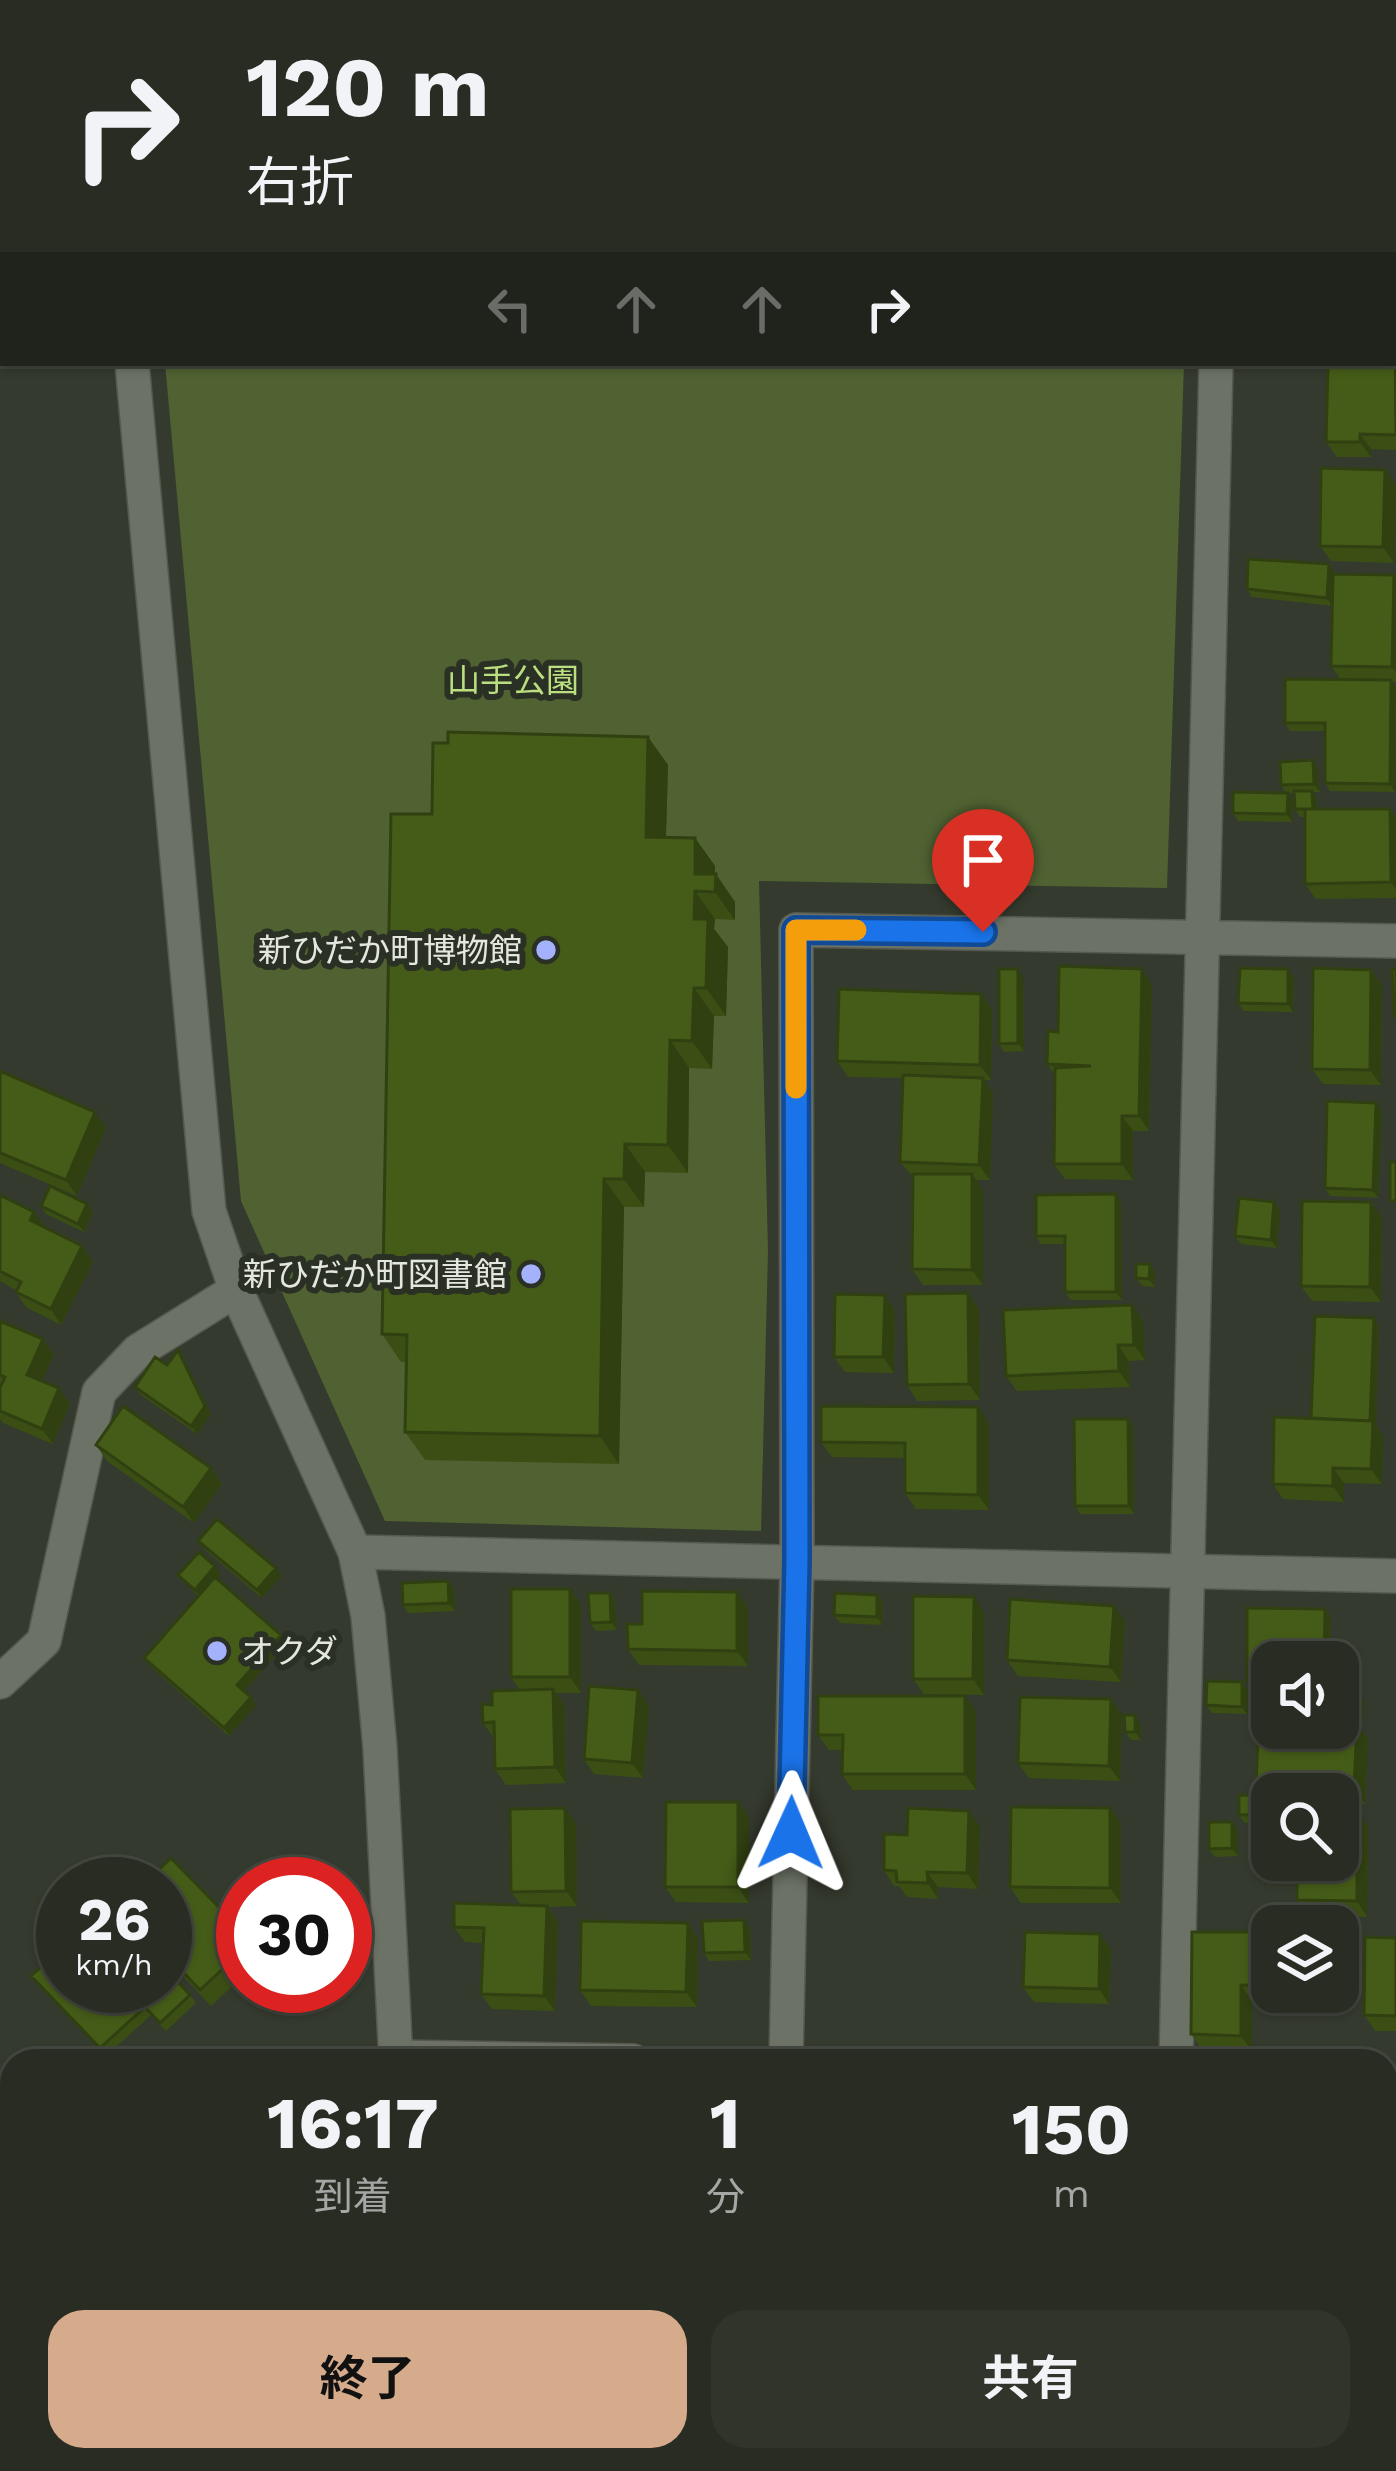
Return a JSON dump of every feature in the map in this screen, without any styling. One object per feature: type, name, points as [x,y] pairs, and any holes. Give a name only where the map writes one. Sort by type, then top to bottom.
[{"type":"street","points":[[132,366],[209,1211],[236,1290],[355,1552],[368,1616],[380,1748],[395,2049]]},
{"type":"street","points":[[1176,2049],[1198,935],[1216,366]]},
{"type":"street","points":[[786,2049],[797,1560],[796,930],[1396,941]]},
{"type":"street","points":[[0,1682],[44,1640],[99,1392],[137,1351],[236,1290]]},
{"type":"street","points":[[355,1552],[1396,1576]]},
{"type":"green space","name":"山手公園","points":[[165,366],[1184,366],[1167,888],[759,881],[768,1251],[761,1531],[385,1521],[241,1201]]},
{"type":"building","points":[[1328,366],[1395,366],[1396,435],[1360,434],[1360,442],[1326,442]]},
{"type":"building","points":[[1321,468],[1385,470],[1383,547],[1320,546]]},
{"type":"building","points":[[1248,559],[1329,564],[1327,598],[1247,589]]},
{"type":"building","points":[[1333,574],[1394,575],[1392,667],[1331,666]]},
{"type":"building","points":[[1285,679],[1391,680],[1390,784],[1325,783],[1325,723],[1285,723]]},
{"type":"building","points":[[448,732],[648,737],[646,837],[695,838],[695,874],[716,874],[715,892],[695,891],[694,919],[708,919],[706,988],[694,988],[692,1041],[670,1040],[668,1145],[625,1144],[624,1179],[604,1179],[600,1436],[405,1432],[407,1335],[382,1334],[391,814],[432,814],[433,743],[448,743]]},
{"type":"building","points":[[1313,760],[1314,784],[1281,785],[1280,762]]},
{"type":"building","points":[[1294,791],[1312,791],[1313,809],[1295,809]]},
{"type":"building","points":[[1233,792],[1288,793],[1287,814],[1233,813]]},
{"type":"building","points":[[1305,809],[1390,809],[1391,882],[1305,884]]},
{"type":"building","points":[[1059,966],[1142,969],[1139,1116],[1122,1116],[1122,1164],[1054,1164],[1055,1068],[1091,1066],[1047,1064],[1048,1031],[1058,1032]]},
{"type":"building","points":[[1240,968],[1288,969],[1288,1004],[1238,1003]]},
{"type":"building","points":[[1313,968],[1371,970],[1370,1070],[1312,1069]]},
{"type":"building","points":[[999,969],[1018,969],[1018,1043],[999,1044]]},
{"type":"building","points":[[1396,969],[1396,1016],[1394,1016],[1392,970]]},
{"type":"building","points":[[839,989],[981,994],[980,1065],[837,1061]]},
{"type":"building","points":[[0,1071],[95,1112],[66,1180],[0,1153]]},
{"type":"building","points":[[903,1075],[983,1078],[979,1165],[900,1162]]},
{"type":"building","points":[[1327,1101],[1376,1103],[1373,1190],[1325,1188]]},
{"type":"building","points":[[1390,1162],[1396,1162],[1396,1201],[1390,1201]]},
{"type":"building","points":[[913,1174],[972,1174],[972,1270],[912,1269]]},
{"type":"building","points":[[50,1186],[87,1204],[78,1224],[41,1206]]},
{"type":"building","points":[[1116,1194],[1116,1292],[1065,1292],[1065,1236],[1036,1236],[1036,1195]]},
{"type":"building","points":[[0,1195],[34,1212],[30,1220],[82,1246],[51,1309],[16,1292],[21,1282],[0,1271]]},
{"type":"building","points":[[1239,1198],[1274,1202],[1271,1240],[1235,1236]]},
{"type":"building","points":[[1302,1201],[1371,1202],[1370,1287],[1301,1286]]},
{"type":"building","points":[[1136,1264],[1150,1264],[1149,1279],[1136,1278]]},
{"type":"building","points":[[968,1293],[969,1384],[907,1385],[905,1294]]},
{"type":"building","points":[[835,1294],[885,1295],[883,1357],[834,1357]]},
{"type":"building","points":[[1132,1305],[1134,1345],[1118,1345],[1119,1371],[1006,1376],[1003,1310]]},
{"type":"building","points":[[1315,1316],[1374,1318],[1370,1421],[1311,1418]]},
{"type":"building","points":[[0,1321],[43,1339],[27,1375],[59,1388],[42,1429],[0,1411],[5,1377],[0,1375]]},
{"type":"building","points":[[178,1350],[205,1406],[191,1426],[135,1387],[155,1357],[167,1365]]},
{"type":"building","points":[[123,1406],[211,1468],[183,1507],[96,1445]]},
{"type":"building","points":[[821,1406],[978,1407],[978,1495],[905,1493],[905,1443],[821,1442]]},
{"type":"building","points":[[1274,1417],[1373,1421],[1371,1469],[1333,1468],[1333,1486],[1273,1484]]},
{"type":"building","points":[[1074,1419],[1128,1419],[1129,1506],[1075,1506]]},
{"type":"building","points":[[217,1519],[276,1568],[257,1590],[198,1541]]},
{"type":"building","points":[[199,1552],[215,1566],[195,1590],[178,1575]]},
{"type":"building","points":[[215,1577],[281,1635],[237,1685],[251,1697],[224,1728],[144,1658]]},
{"type":"building","points":[[448,1581],[449,1603],[403,1605],[402,1583]]},
{"type":"building","points":[[511,1589],[570,1589],[570,1677],[511,1677]]},
{"type":"building","points":[[642,1591],[737,1592],[737,1651],[628,1649],[627,1624],[642,1624]]},
{"type":"building","points":[[588,1593],[610,1593],[611,1622],[590,1623]]},
{"type":"building","points":[[835,1593],[877,1595],[877,1617],[834,1615]]},
{"type":"building","points":[[913,1596],[974,1597],[973,1679],[913,1679]]},
{"type":"building","points":[[1010,1599],[1114,1606],[1110,1667],[1007,1660]]},
{"type":"building","points":[[1247,1608],[1325,1609],[1324,1641],[1251,1641],[1251,1681],[1247,1681]]},
{"type":"building","points":[[1207,1681],[1242,1682],[1242,1707],[1206,1705]]},
{"type":"building","points":[[589,1686],[638,1690],[632,1763],[584,1759]]},
{"type":"building","points":[[553,1689],[555,1767],[495,1769],[494,1722],[483,1723],[482,1704],[492,1705],[492,1691]]},
{"type":"building","points":[[818,1696],[965,1696],[965,1774],[842,1774],[843,1735],[818,1735]]},
{"type":"building","points":[[1020,1697],[1111,1699],[1109,1766],[1018,1763]]},
{"type":"building","points":[[1124,1715],[1135,1715],[1135,1732],[1125,1732]]},
{"type":"building","points":[[1258,1749],[1356,1749],[1355,1773],[1256,1773]]},
{"type":"building","points":[[1239,1795],[1251,1795],[1251,1815],[1239,1815]]},
{"type":"building","points":[[666,1802],[738,1802],[738,1887],[665,1887]]},
{"type":"building","points":[[1011,1807],[1110,1808],[1110,1888],[1010,1887]]},
{"type":"building","points":[[565,1808],[566,1891],[511,1892],[510,1809]]},
{"type":"building","points":[[908,1808],[969,1811],[967,1873],[927,1872],[928,1883],[897,1882],[896,1871],[884,1870],[884,1834],[907,1835]]},
{"type":"building","points":[[1209,1822],[1232,1822],[1232,1848],[1209,1849]]},
{"type":"building","points":[[192,1880],[216,1904],[216,1975],[200,1990],[192,1982]]},
{"type":"building","points":[[1297,1881],[1357,1881],[1357,1901],[1297,1900]]},
{"type":"building","points":[[454,1903],[547,1906],[544,1996],[481,1994],[484,1928],[454,1927]]},
{"type":"building","points":[[744,1920],[745,1952],[704,1953],[702,1921]]},
{"type":"building","points":[[581,1921],[688,1923],[686,1992],[580,1990]]},
{"type":"building","points":[[1025,1932],[1100,1934],[1099,1989],[1023,1987]]},
{"type":"building","points":[[1192,1932],[1251,1932],[1251,1985],[1241,1985],[1241,2036],[1191,2034]]},
{"type":"building","points":[[1365,1937],[1396,1938],[1396,2016],[1364,2015]]},
{"type":"building","points":[[66,2013],[138,2013],[100,2048]]},
{"type":"building","points":[[151,2013],[171,2013],[160,2023]]},
{"type":"slow traffic","points":[[796,1088],[796,930],[856,930]]},
{"type":"place","name":"新ひだか町博物館","points":[[546,950]]},
{"type":"place","name":"新ひだか町図書館","points":[[531,1274]]},
{"type":"place","name":"オクダ","points":[[217,1651]]},
{"type":"route","points":[[791,1833],[797,1560],[796,930],[983,932]]}]
